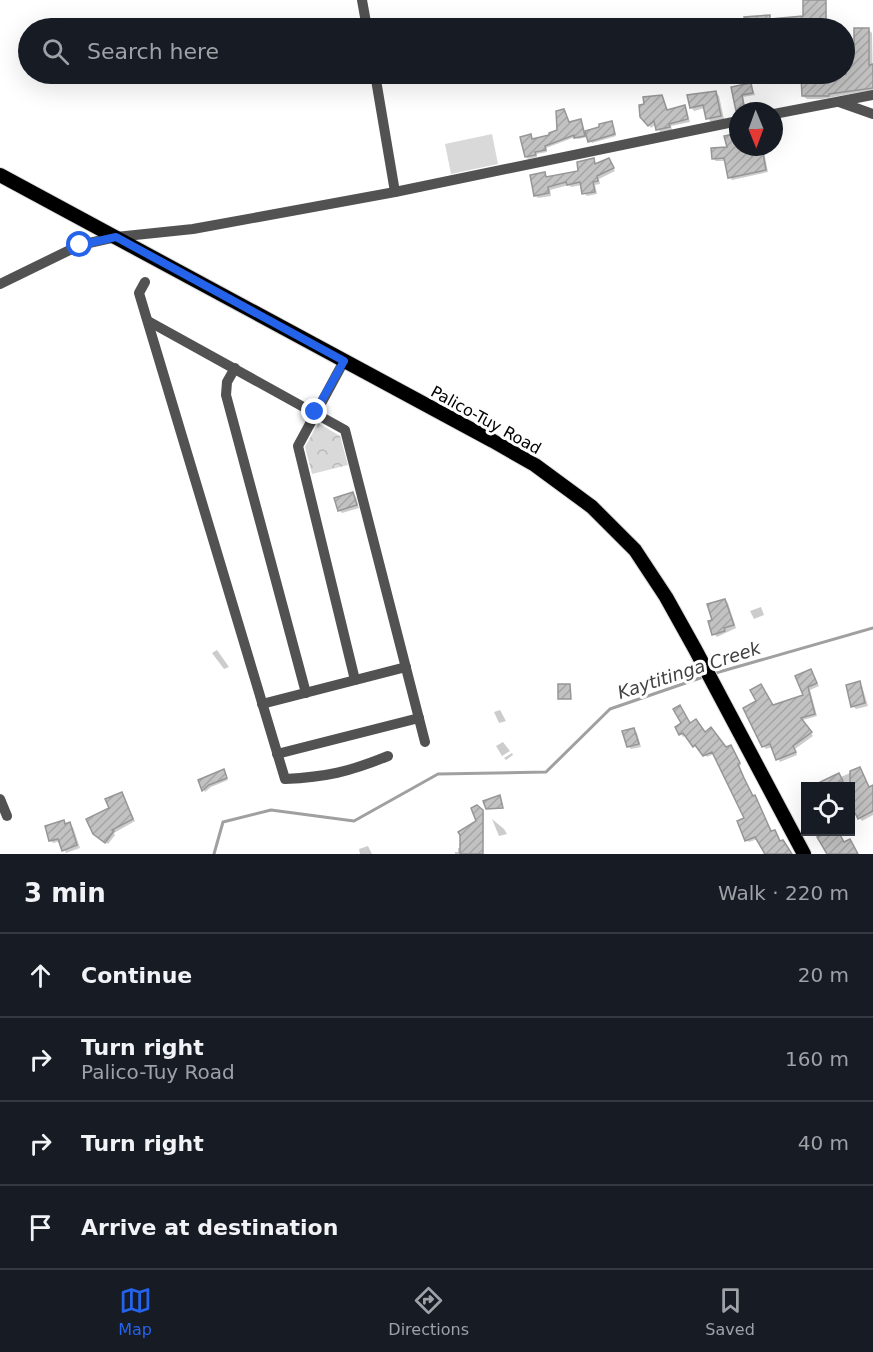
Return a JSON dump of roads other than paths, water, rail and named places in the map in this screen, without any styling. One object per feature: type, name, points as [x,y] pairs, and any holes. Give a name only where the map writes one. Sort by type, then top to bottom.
[{"type":"main road","name":"Palico-Tuy Road","points":[[0,175],[535,465],[592,507],[635,550],[666,597],[804,854]]},
{"type":"street","points":[[362,0],[365,18]]},
{"type":"street","points":[[377,84],[395,192]]},
{"type":"street","points":[[783,112],[873,95]]},
{"type":"street","points":[[839,102],[873,114]]},
{"type":"street","points":[[0,284],[80,245],[116,237],[194,229],[395,192],[729,123]]},
{"type":"street","points":[[145,282],[139,293],[285,779],[339,774],[388,756]]},
{"type":"street","points":[[148,321],[342,426],[348,436],[425,742]]},
{"type":"street","points":[[344,361],[300,439],[298,453],[355,680]]},
{"type":"street","points":[[235,368],[227,382],[226,395],[306,693]]},
{"type":"street","points":[[262,704],[406,667]]},
{"type":"street","points":[[277,754],[419,718]]},
{"type":"street","points":[[0,799],[7,816]]},
{"type":"waterway","name":"Kaytitinga Creek","points":[[712,674],[873,628]]},
{"type":"waterway","name":"Kaytitinga Creek","points":[[214,854],[223,822],[271,810],[354,821],[438,774],[546,772],[610,709],[706,676]]}]
